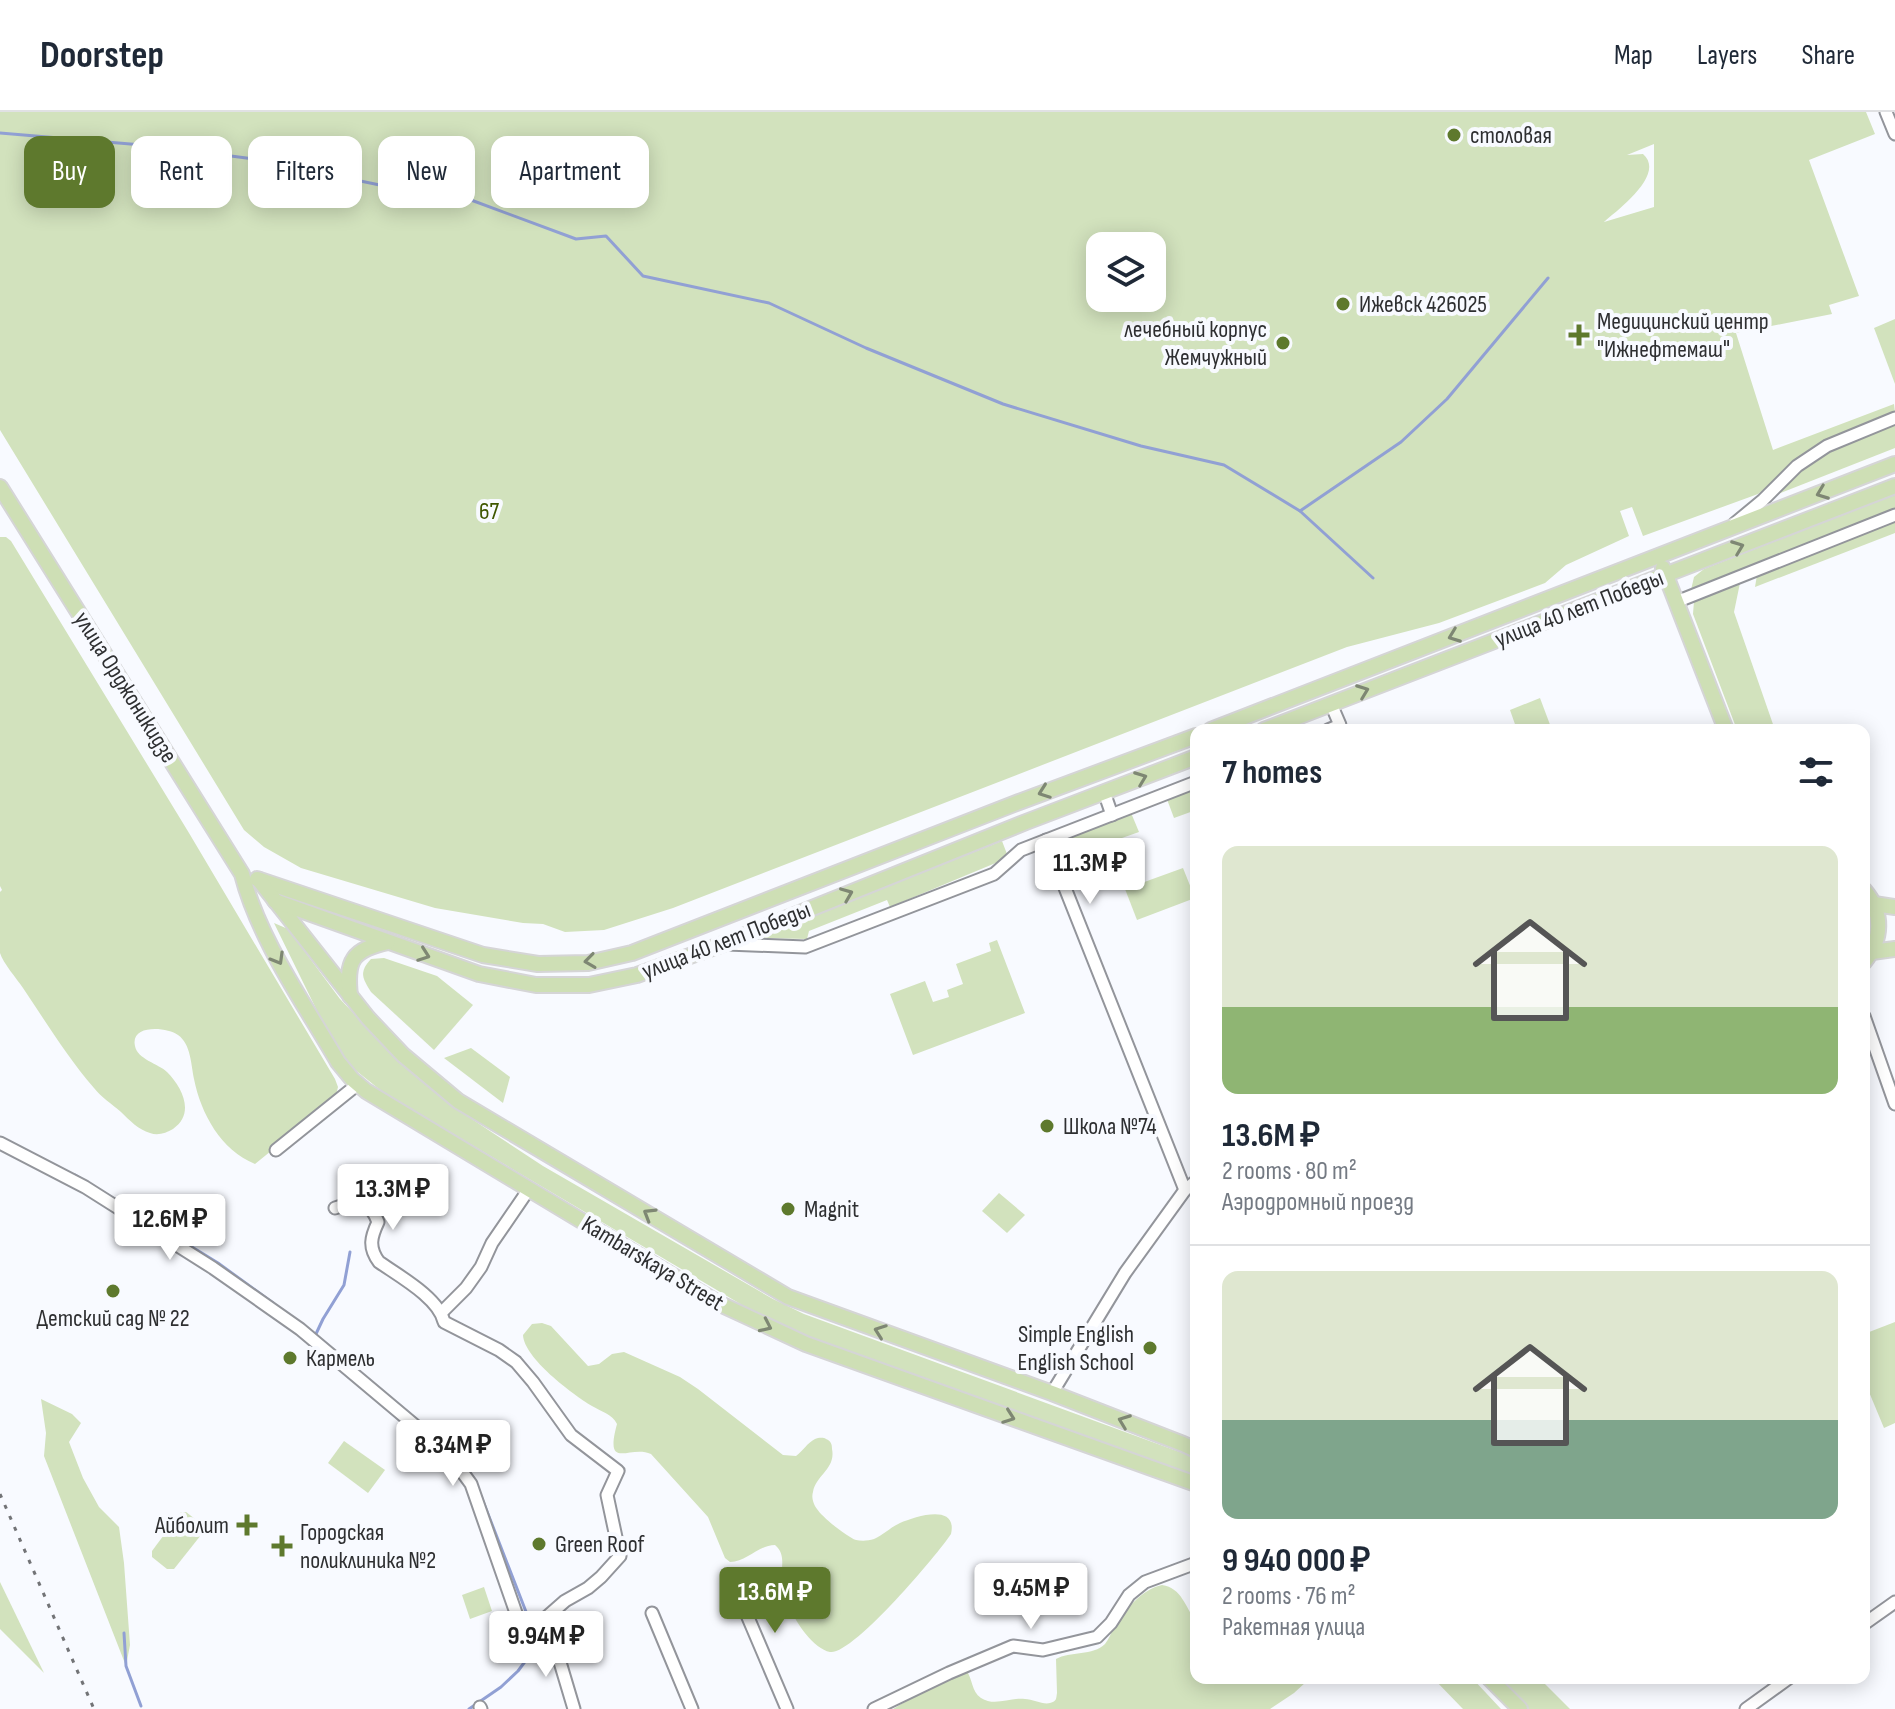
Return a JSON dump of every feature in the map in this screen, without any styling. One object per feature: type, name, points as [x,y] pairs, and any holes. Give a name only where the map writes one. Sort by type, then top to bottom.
[{"type":"main road","name":"улица 40 лет Победы","points":[[1227,724],[1895,464]]},
{"type":"main road","name":"улица 40 лет Победы","points":[[1279,724],[1895,486]]},
{"type":"main road","name":"улица Орджоникидзе","points":[[0,487],[244,881]]},
{"type":"main road","points":[[1658,557],[1724,724]]},
{"type":"main road","name":"улица 40 лет Победы","points":[[259,880],[483,955],[538,964],[588,963],[632,953],[1190,738]]},
{"type":"main road","name":"улица 40 лет Победы","points":[[244,881],[298,910],[479,974],[536,985],[589,985],[637,975],[723,944],[1190,759]]},
{"type":"main road","points":[[244,881],[259,880]]},
{"type":"main road","name":"Kambarskaya Street","points":[[259,880],[350,997],[403,1055],[458,1101],[788,1297],[1052,1393],[1190,1448]]},
{"type":"main road","name":"Kambarskaya Street","points":[[244,881],[269,942],[338,1062],[366,1091],[718,1303],[806,1344],[1190,1482]]},
{"type":"main road","points":[[298,910],[304,894]]},
{"type":"main road","points":[[1870,898],[1879,919],[1878,935],[1870,953]]},
{"type":"main road","points":[[1874,904],[1895,907]]},
{"type":"main road","points":[[350,997],[348,981],[354,957],[361,950],[388,942]]},
{"type":"main road","points":[[1870,956],[1895,949]]},
{"type":"main road","points":[[1495,1684],[1520,1709]]},
{"type":"street","points":[[1886,112],[1895,134]]},
{"type":"street","name":"улица 40 лет Победы","points":[[1726,530],[1763,500],[1797,466],[1827,446],[1895,418]]},
{"type":"street","name":"улица 40 лет Победы","points":[[1676,602],[1895,515]]},
{"type":"street","points":[[1331,704],[1340,724]]},
{"type":"street","points":[[723,944],[805,947],[994,874],[1021,850],[1190,784]]},
{"type":"street","points":[[1104,792],[1112,815]]},
{"type":"street","points":[[1046,840],[1185,1190]]},
{"type":"street","points":[[1870,1033],[1895,1104]]},
{"type":"street","points":[[276,1150],[358,1084]]},
{"type":"street","points":[[0,1143],[85,1187],[213,1268],[300,1329],[449,1454],[471,1484],[523,1633],[565,1601],[588,1588],[620,1556],[607,1495],[618,1471],[571,1435],[516,1362],[444,1322],[442,1312],[427,1297],[379,1262],[371,1247],[371,1236],[378,1222],[373,1209],[363,1202],[335,1208]]},
{"type":"street","points":[[1052,1393],[1125,1273],[1190,1186]]},
{"type":"street","points":[[442,1312],[466,1288],[481,1267],[492,1243],[529,1189]]},
{"type":"street","points":[[874,1709],[1013,1646],[1043,1650],[1097,1637],[1111,1623],[1129,1595],[1145,1582],[1190,1565]]},
{"type":"street","points":[[730,1575],[787,1709]]},
{"type":"street","points":[[1870,1620],[1895,1602]]},
{"type":"street","points":[[652,1613],[692,1709]]},
{"type":"street","points":[[540,1623],[554,1642],[574,1709]]},
{"type":"street","points":[[1746,1709],[1781,1684]]},
{"type":"green space","name":"67","points":[[0,112],[1866,112],[1875,134],[1809,160],[1859,296],[1829,305],[1832,314],[1736,333],[1773,450],[1894,404],[1895,413],[1824,442],[1758,494],[1643,536],[1632,507],[1620,511],[1629,536],[1566,565],[1545,583],[1439,623],[1347,647],[673,908],[604,930],[565,932],[543,924],[435,908],[301,868],[264,847],[244,830],[0,430]],"holes":[[[1654,144],[1654,207],[1604,222],[1638,191],[1649,171],[1649,162],[1643,154],[1627,155]]]},
{"type":"green space","points":[[1895,319],[1895,384],[1874,328]]},
{"type":"green space","points":[[1895,418],[1895,448],[1763,500],[1797,466]]},
{"type":"green space","points":[[1895,494],[1895,510],[1691,590],[1694,577],[1704,569]]},
{"type":"green space","points":[[1895,522],[1895,533],[1755,587],[1757,575]]},
{"type":"green space","points":[[0,537],[11,541],[335,1079],[338,1087],[335,1099],[255,1164],[232,1150],[207,1118],[197,1092],[188,1049],[178,1035],[150,1029],[138,1034],[135,1039],[137,1051],[167,1072],[178,1086],[184,1101],[184,1116],[180,1123],[168,1132],[153,1134],[134,1124],[84,1076],[0,953]]},
{"type":"green space","points":[[1740,583],[1734,612],[1773,724],[1735,724],[1693,614],[1694,601]]},
{"type":"green space","points":[[1540,698],[1550,724],[1515,724],[1510,710]]},
{"type":"green space","points":[[1190,784],[1190,812],[1174,818],[1165,794]]},
{"type":"green space","points":[[1129,808],[1139,832],[1054,862],[1046,840]]},
{"type":"green space","points":[[1002,841],[1007,854],[998,862],[890,907],[887,900],[809,931],[807,939],[756,938]]},
{"type":"green space","points":[[1183,868],[1190,886],[1190,900],[1137,920],[1125,889]]},
{"type":"green space","points":[[274,923],[288,929],[340,999],[401,1063],[452,1106],[543,1166],[804,1314],[1190,1456],[1190,1475],[797,1332],[759,1315],[384,1093],[349,1065],[326,1029]]},
{"type":"green space","points":[[997,940],[1025,1013],[913,1055],[890,994],[925,981],[933,1002],[949,997],[947,990],[963,984],[956,964],[991,951],[989,943]]},
{"type":"green space","points":[[384,958],[437,976],[473,1005],[434,1050],[371,992],[366,983],[363,971],[367,964],[371,959]]},
{"type":"green space","points":[[471,1048],[510,1077],[503,1103],[444,1058]]},
{"type":"green space","points":[[999,1193],[1025,1215],[1007,1233],[982,1211]]},
{"type":"green space","points":[[1895,1322],[1895,1423],[1884,1428],[1870,1394],[1870,1332]]},
{"type":"green space","points":[[532,1324],[551,1326],[588,1366],[599,1364],[612,1354],[624,1352],[680,1377],[783,1455],[796,1456],[815,1439],[829,1441],[832,1447],[831,1462],[815,1486],[813,1501],[824,1517],[852,1538],[862,1541],[874,1539],[900,1523],[934,1514],[948,1518],[951,1534],[875,1622],[841,1649],[824,1650],[806,1634],[790,1608],[783,1583],[782,1556],[775,1545],[736,1561],[730,1562],[725,1558],[708,1517],[651,1454],[617,1452],[614,1439],[617,1424],[610,1415],[562,1384],[531,1354],[523,1335]]},
{"type":"green space","points":[[41,1399],[72,1414],[81,1423],[69,1442],[99,1507],[119,1527],[130,1645],[126,1666],[44,1456],[46,1433]]},
{"type":"green space","points":[[344,1441],[385,1470],[368,1493],[328,1463]]},
{"type":"green space","points":[[181,1512],[186,1512],[204,1526],[201,1535],[174,1569],[167,1569],[152,1557],[152,1551]]},
{"type":"green space","points":[[0,1582],[44,1673],[0,1629]]},
{"type":"green space","points":[[1162,1585],[1174,1590],[1190,1611],[1190,1684],[1304,1684],[1270,1709],[893,1709],[958,1670],[966,1670],[975,1692],[986,1701],[1028,1699],[1052,1702],[1056,1700],[1057,1693],[1056,1659],[1100,1648],[1134,1602]]},
{"type":"green space","points":[[484,1587],[492,1611],[470,1619],[462,1595]]},
{"type":"green space","points":[[1439,1684],[1478,1684],[1501,1709],[1463,1709]]},
{"type":"green space","points":[[1505,1684],[1545,1684],[1570,1709],[1529,1709]]},
{"type":"waterway","points":[[0,133],[154,146],[254,159],[399,189],[471,200],[576,239],[606,236],[643,276],[769,303],[866,348],[1003,404],[1141,446],[1224,465],[1300,511],[1373,578]]},
{"type":"waterway","points":[[1300,511],[1401,442],[1447,399],[1548,278]]},
{"type":"waterway","points":[[75,1175],[218,1263],[273,1303]]},
{"type":"waterway","points":[[315,1336],[344,1285],[350,1252]]},
{"type":"waterway","points":[[400,1406],[456,1453]]},
{"type":"waterway","points":[[467,1468],[473,1478]]},
{"type":"waterway","points":[[481,1496],[530,1622]]},
{"type":"waterway","points":[[124,1633],[126,1666],[141,1706]]},
{"type":"waterway","points":[[469,1709],[518,1671],[538,1644],[535,1634]]},
{"type":"railway","points":[[0,1494],[94,1709]]},
{"type":"place","name":"столовая","points":[[1454,135]]},
{"type":"place","name":"Ижевск 426025","points":[[1343,304]]},
{"type":"place","name":"Медицинский центр \"Ижнефтемаш\"","points":[[1579,335]]},
{"type":"place","name":"лечебный корпус Жемчужный","points":[[1283,343]]},
{"type":"place","name":"Школа №74","points":[[1047,1126]]},
{"type":"place","name":"Magnit","points":[[788,1209]]},
{"type":"place","name":"Детский сад № 22","points":[[113,1291]]},
{"type":"place","name":"Simple English English School","points":[[1150,1348]]},
{"type":"place","name":"Кармель","points":[[290,1358]]},
{"type":"place","name":"Айболит","points":[[247,1525]]},
{"type":"place","name":"Green Roof","points":[[539,1544]]},
{"type":"place","name":"Городская поликлиника №2","points":[[282,1546]]}]
